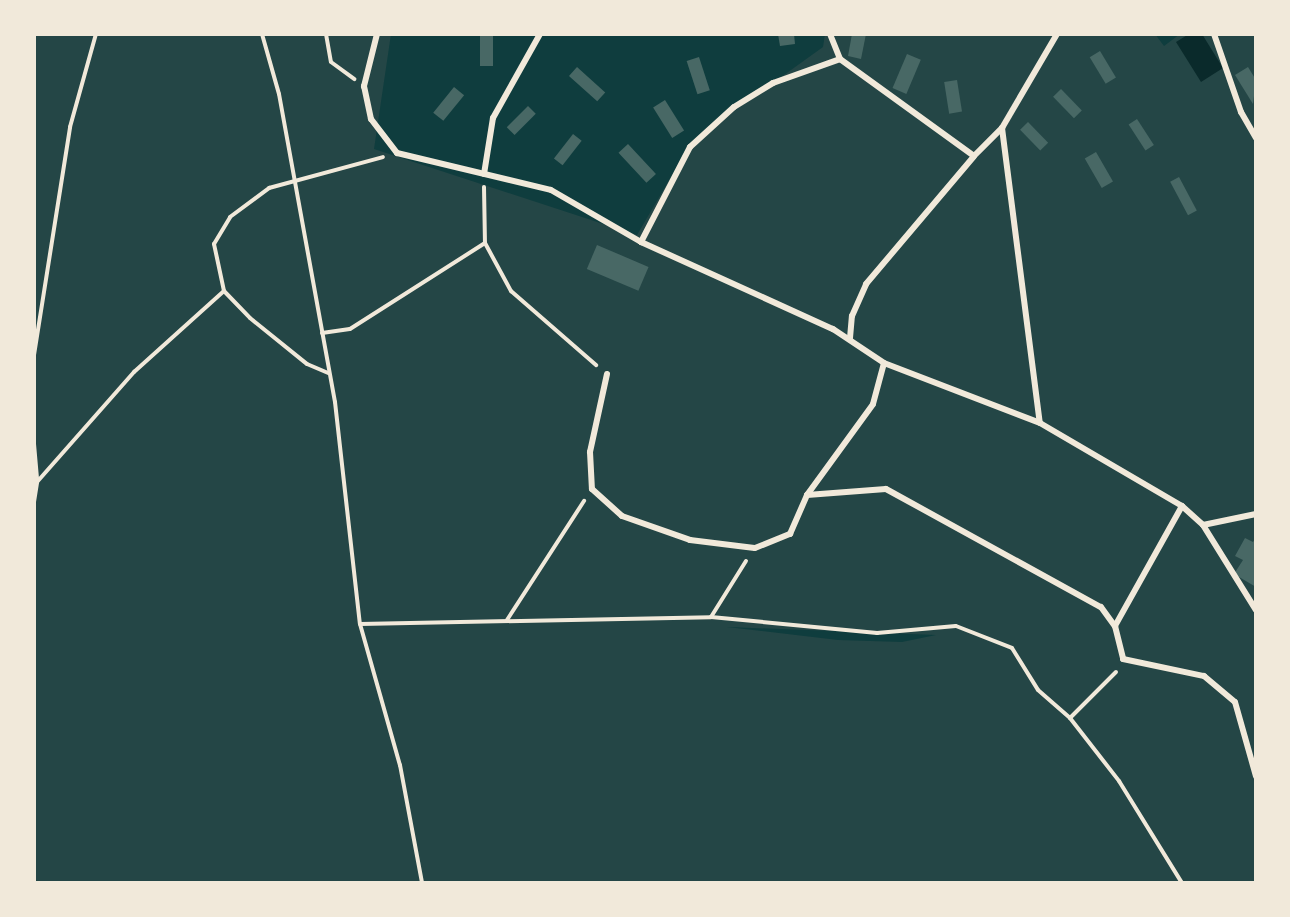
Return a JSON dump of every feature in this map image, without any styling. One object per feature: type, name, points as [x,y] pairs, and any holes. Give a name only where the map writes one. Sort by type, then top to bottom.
[{"type":"lane","points":[[377,34],[364,86],[371,119],[397,153],[551,190],[641,242],[850,338],[884,363],[1040,423],[1182,506],[1203,525],[1256,610]]},
{"type":"lane","points":[[484,174],[493,118],[540,34]]},
{"type":"lane","points":[[830,34],[840,59],[974,156]]},
{"type":"lane","points":[[850,338],[852,316],[866,284],[974,156],[1002,128],[1057,34]]},
{"type":"lane","points":[[1214,34],[1241,112],[1256,138]]},
{"type":"lane","points":[[641,242],[690,147],[734,107],[773,83],[840,59]]},
{"type":"lane","points":[[1002,128],[1040,423]]},
{"type":"lane","points":[[607,374],[590,452],[592,489],[622,516],[690,540],[755,548],[790,534],[807,495],[873,404],[884,363]]},
{"type":"lane","points":[[807,495],[886,489],[1101,607],[1115,626],[1123,659],[1204,676],[1235,702],[1256,776]]},
{"type":"lane","points":[[1115,626],[1182,506]]},
{"type":"lane","points":[[1203,525],[1256,514]]},
{"type":"path","points":[[34,355],[70,127],[96,34]]},
{"type":"path","points":[[262,34],[279,94],[329,374],[360,624],[400,765],[422,883]]},
{"type":"path","points":[[326,34],[331,62],[364,86]]},
{"type":"path","points":[[329,374],[307,364],[224,291],[214,244],[230,217],[269,188],[397,153]]},
{"type":"path","points":[[484,174],[485,243],[511,291],[607,374]]},
{"type":"path","points":[[322,333],[350,329],[485,243]]},
{"type":"path","points":[[37,482],[134,372],[224,291]]},
{"type":"path","points":[[34,444],[37,482],[34,502]]},
{"type":"path","points":[[507,620],[592,489]]},
{"type":"path","points":[[711,617],[755,548]]},
{"type":"path","points":[[360,624],[711,617],[877,633],[956,626],[1012,648],[1038,690],[1070,718],[1119,781],[1182,883]]},
{"type":"path","points":[[1070,718],[1112,680],[1123,659]]},
{"type":"shaded area","points":[[34,34],[391,34],[374,149],[637,235],[692,141],[823,47],[825,34],[1155,34],[1164,46],[1180,34],[1256,34],[1256,883],[34,883]],"holes":[[[727,627],[936,635],[902,642],[838,640]]]},
{"type":"shaded area","points":[[1189,34],[1202,34],[1223,68],[1201,82],[1176,42]]},
{"type":"building","points":[[480,34],[493,34],[493,66],[480,66]]},
{"type":"building","points":[[778,34],[794,34],[795,44],[780,46]]},
{"type":"building","points":[[852,34],[866,34],[861,59],[848,56]]},
{"type":"building","points":[[1100,51],[1116,78],[1106,84],[1090,57]]},
{"type":"building","points":[[907,54],[921,60],[906,94],[893,88]]},
{"type":"building","points":[[699,57],[710,90],[697,94],[687,61]]},
{"type":"building","points":[[577,67],[605,92],[597,101],[569,76]]},
{"type":"building","points":[[1248,67],[1256,80],[1253,104],[1235,75]]},
{"type":"building","points":[[957,80],[962,112],[949,114],[944,82]]},
{"type":"building","points":[[454,87],[464,95],[443,121],[433,113]]},
{"type":"building","points":[[1061,89],[1082,111],[1074,118],[1053,97]]},
{"type":"building","points":[[665,100],[684,131],[672,138],[653,107]]},
{"type":"building","points":[[528,106],[536,114],[515,135],[507,127]]},
{"type":"building","points":[[1137,119],[1154,145],[1145,150],[1129,124]]},
{"type":"building","points":[[1028,122],[1048,143],[1040,151],[1020,130]]},
{"type":"building","points":[[573,134],[582,141],[563,165],[554,158]]},
{"type":"building","points":[[628,144],[656,174],[646,183],[618,153]]},
{"type":"building","points":[[1096,152],[1113,181],[1102,188],[1085,158]]},
{"type":"building","points":[[1179,177],[1197,211],[1188,215],[1170,182]]},
{"type":"building","points":[[597,245],[649,267],[638,291],[587,269]]},
{"type":"building","points":[[1256,537],[1256,587],[1234,574],[1243,560],[1235,556],[1245,538],[1253,542]]}]
